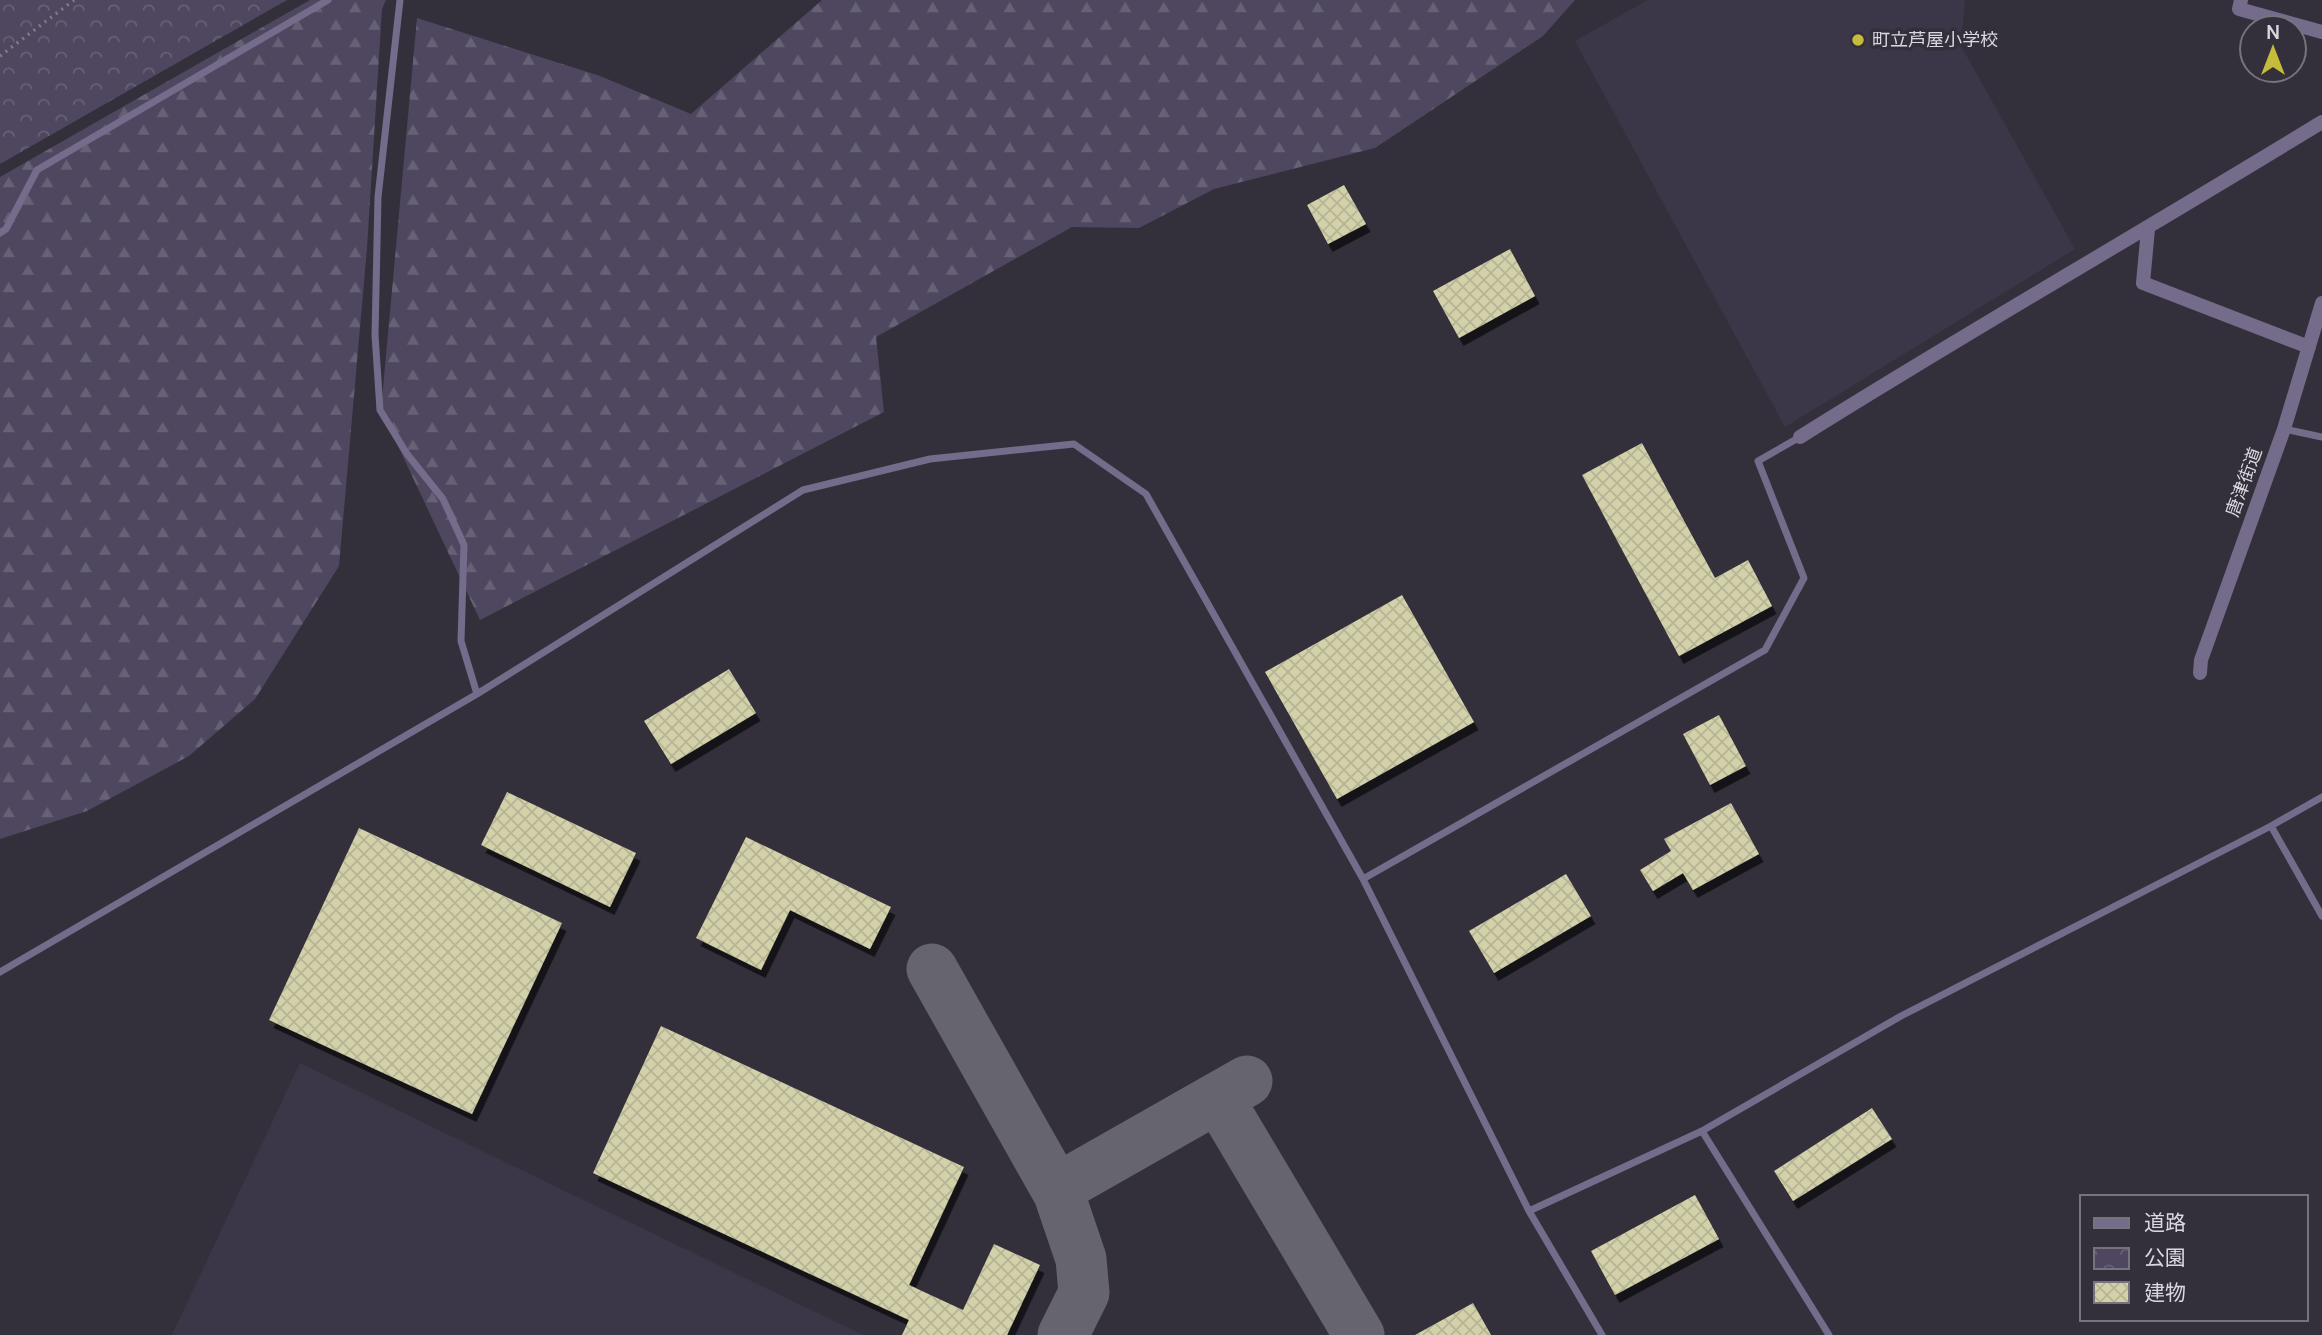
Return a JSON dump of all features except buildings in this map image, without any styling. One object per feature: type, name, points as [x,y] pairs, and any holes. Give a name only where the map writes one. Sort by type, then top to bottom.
[{"type":"street","points":[[2241,0],[2239,9],[2322,32]]},
{"type":"street","points":[[1800,437],[2027,296],[2148,229],[2322,122]]},
{"type":"street","points":[[2148,229],[2143,283],[2309,347]]},
{"type":"street","name":"唐津街道","points":[[2200,673],[2201,660],[2284,429],[2322,303]]},
{"type":"lane","points":[[0,233],[6,229],[37,170],[328,0]]},
{"type":"lane","points":[[400,0],[378,197],[375,335],[380,410],[407,454],[443,499],[464,545],[461,641],[477,694]]},
{"type":"lane","points":[[2284,429],[2322,437]]},
{"type":"lane","points":[[1363,879],[1765,650],[1804,578],[1758,461],[1800,437]]},
{"type":"lane","points":[[0,972],[477,694],[803,490],[930,459],[1074,444],[1146,494],[1363,879],[1529,1211],[1602,1335]]},
{"type":"lane","points":[[1529,1211],[1702,1130],[1901,1016],[2272,826],[2322,797]]},
{"type":"lane","points":[[2272,826],[2322,916]]},
{"type":"lane","points":[[1702,1130],[1829,1335]]},
{"type":"path","points":[[0,56],[74,0]]},
{"type":"shaded area","points":[[1648,0],[1965,0],[1961,46],[2075,249],[1785,427],[1575,41]]},
{"type":"shaded area","points":[[300,1063],[863,1335],[172,1335]]},
{"type":"green space","points":[[0,0],[287,0],[0,164]]},
{"type":"green space","points":[[310,0],[386,0],[382,9],[367,248],[339,566],[255,699],[189,756],[87,811],[0,839],[0,177]]},
{"type":"green space","points":[[822,0],[1575,0],[1543,36],[1375,148],[1214,189],[1139,228],[1072,227],[876,337],[884,412],[480,620],[381,410],[417,18],[600,76],[691,114]]},
{"type":"taxiway","points":[[932,969],[1059,1194],[1081,1259],[1084,1293],[1063,1335]]},
{"type":"taxiway","points":[[1057,1189],[1247,1081]]},
{"type":"taxiway","points":[[1218,1098],[1359,1335]]},
{"type":"place","name":"町立芦屋小学校","points":[[1858,40]]}]
